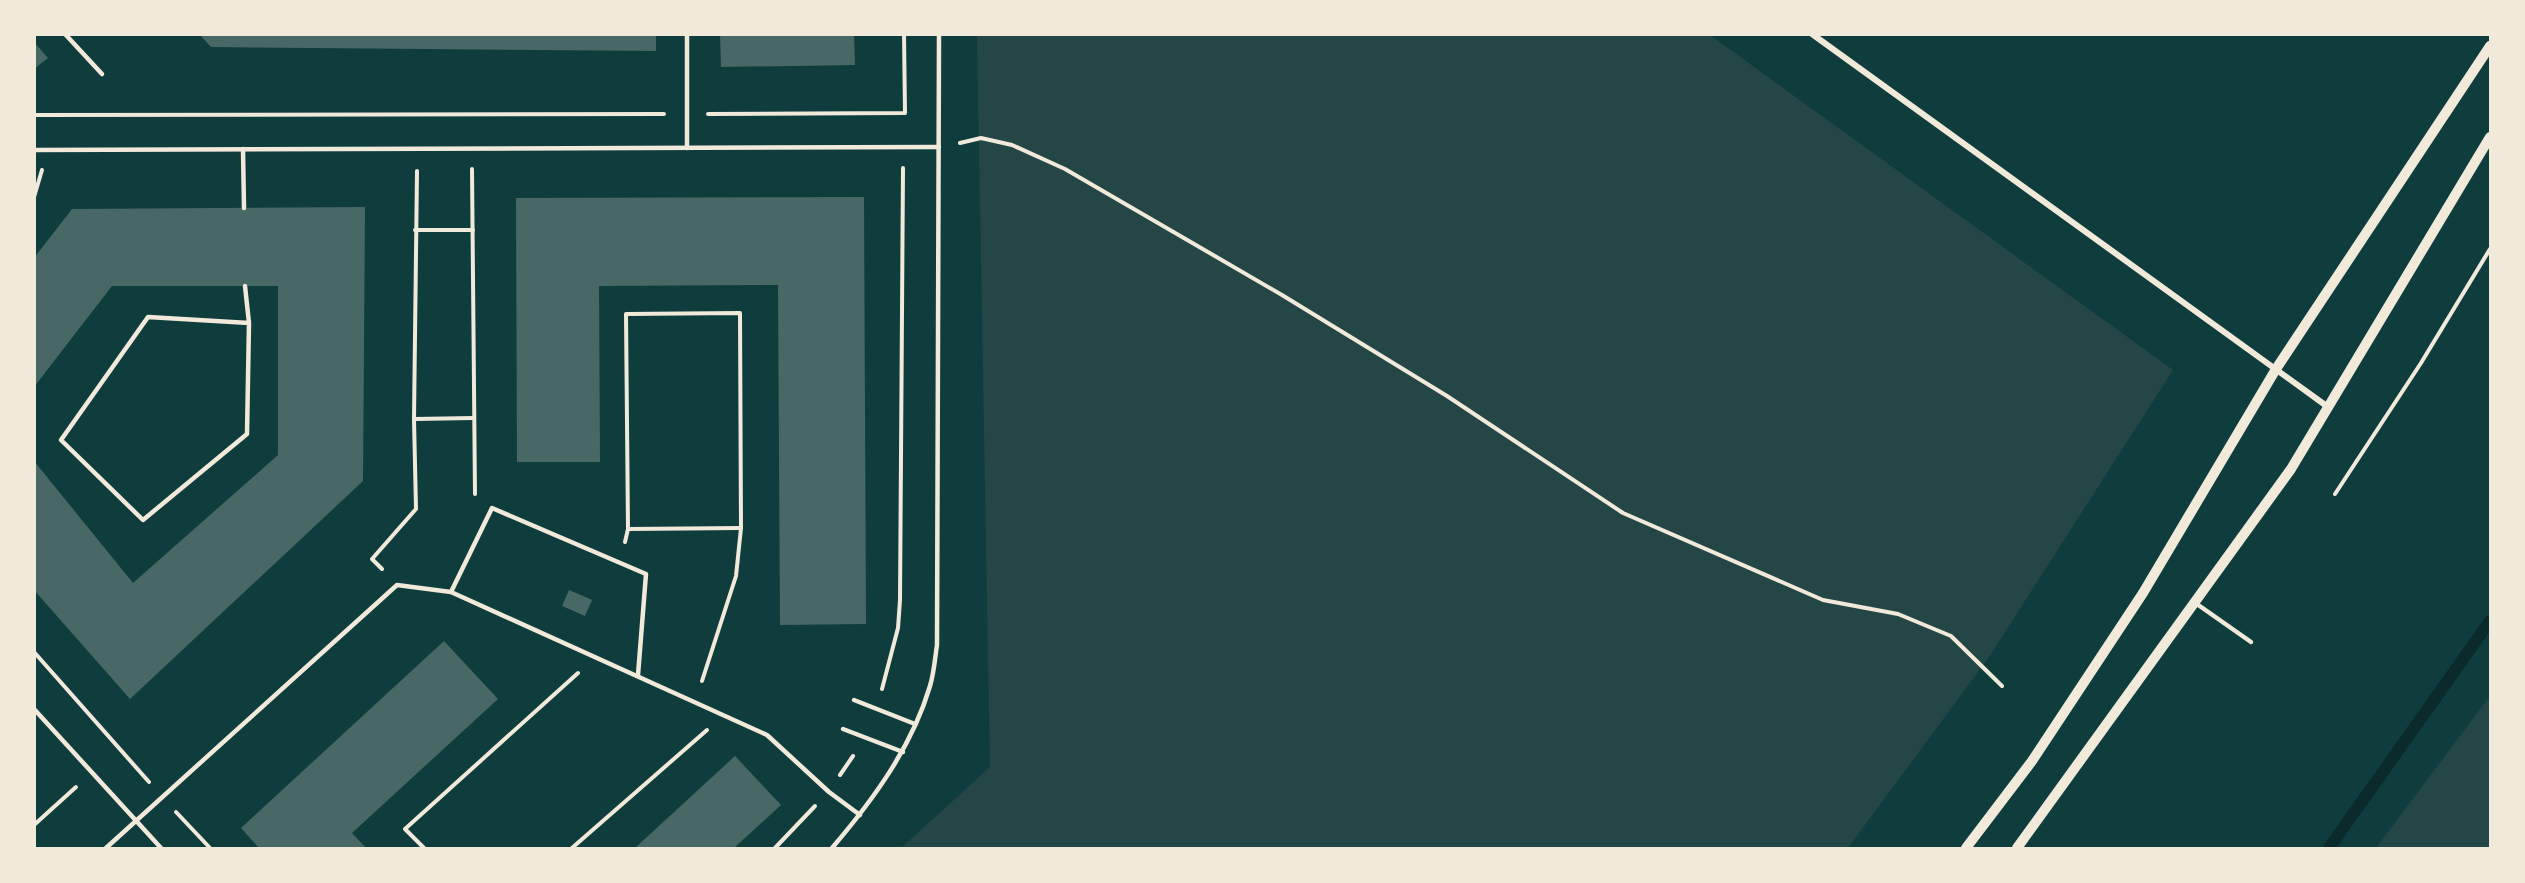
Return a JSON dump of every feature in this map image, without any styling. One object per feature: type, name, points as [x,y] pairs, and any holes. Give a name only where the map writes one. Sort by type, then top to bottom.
[{"type":"street","points":[[1812,34],[2328,407]]},
{"type":"street","points":[[1966,849],[2032,761],[2143,593],[2276,369],[2490,46]]},
{"type":"street","points":[[2017,849],[2291,469],[2490,136]]},
{"type":"lane","points":[[65,34],[102,74]]},
{"type":"lane","points":[[687,34],[687,148]]},
{"type":"lane","points":[[832,849],[860,815],[903,752],[931,685],[937,645],[939,34]]},
{"type":"lane","points":[[34,150],[939,147]]},
{"type":"lane","points":[[243,149],[244,208]]},
{"type":"lane","points":[[245,286],[249,323],[247,434],[143,520],[61,440],[148,317],[249,323]]},
{"type":"lane","points":[[451,592],[492,508],[646,574],[638,675]]},
{"type":"lane","points":[[106,849],[397,585],[451,592],[767,735],[829,792],[860,815]]},
{"type":"lane","points":[[2194,602],[2251,642]]},
{"type":"lane","points":[[854,700],[915,724]]},
{"type":"lane","points":[[34,709],[161,849]]},
{"type":"lane","points":[[843,729],[903,752]]},
{"type":"path","points":[[34,115],[904,113],[904,34]]},
{"type":"path","points":[[939,147],[981,138],[1012,145],[1065,169],[1282,295],[1448,396],[1623,513],[1823,600],[1898,614],[1951,636],[2002,686]]},
{"type":"path","points":[[397,585],[372,560],[416,509],[414,419],[417,166],[415,149]]},
{"type":"path","points":[[472,166],[474,494],[492,508]]},
{"type":"path","points":[[876,708],[898,628],[900,600],[903,166]]},
{"type":"path","points":[[415,230],[473,230]]},
{"type":"path","points":[[2335,494],[2421,363],[2490,249]]},
{"type":"path","points":[[620,563],[628,529],[626,314],[740,313],[741,528],[736,576],[696,701]]},
{"type":"path","points":[[414,419],[474,418]]},
{"type":"path","points":[[628,529],[741,528]]},
{"type":"path","points":[[34,652],[210,849]]},
{"type":"path","points":[[424,849],[405,829],[597,657]]},
{"type":"path","points":[[572,849],[725,715]]},
{"type":"path","points":[[775,849],[829,792],[865,737]]},
{"type":"path","points":[[34,825],[92,772]]},
{"type":"shaded area","points":[[977,35],[1710,35],[2173,370],[1989,657],[1848,848],[901,848],[990,767]]},
{"type":"shaded area","points":[[2490,696],[2490,848],[2376,848]]},
{"type":"building","points":[[199,34],[656,34],[656,51],[211,47]]},
{"type":"building","points":[[720,34],[854,34],[855,65],[721,67]]},
{"type":"building","points":[[34,42],[48,58],[34,69]]},
{"type":"building","points":[[864,197],[866,624],[780,625],[778,285],[599,286],[600,462],[517,462],[516,198]]},
{"type":"building","points":[[365,207],[363,481],[130,699],[34,590],[34,461],[133,583],[278,455],[278,286],[112,286],[34,387],[34,258],[72,209]]},
{"type":"building","points":[[569,590],[592,600],[585,616],[562,606]]},
{"type":"building","points":[[444,641],[498,699],[352,833],[366,848],[259,848],[241,828]]},
{"type":"building","points":[[735,756],[781,805],[734,848],[635,848]]},
{"type":"waterway","points":[[2329,848],[2490,621]]}]
